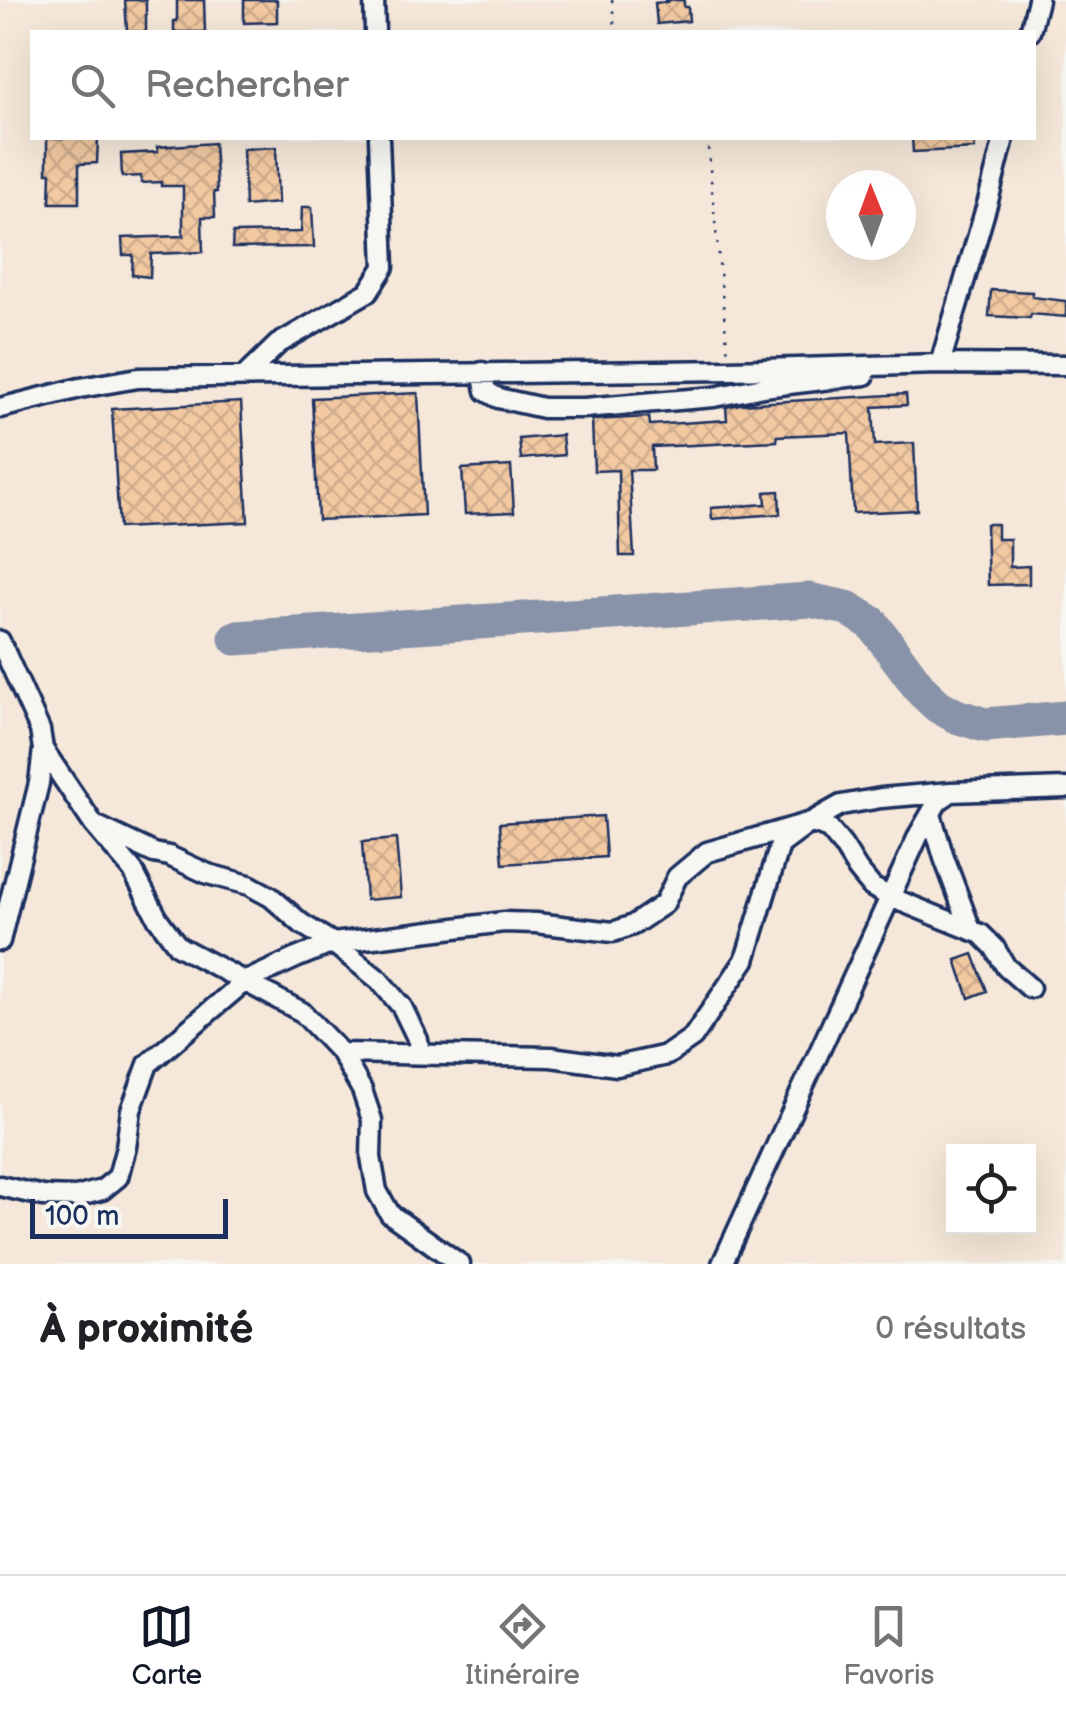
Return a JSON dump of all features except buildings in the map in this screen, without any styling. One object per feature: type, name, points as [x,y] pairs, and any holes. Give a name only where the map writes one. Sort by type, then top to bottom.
[{"type":"lane","points":[[374,0],[375,30]]},
{"type":"lane","points":[[1030,30],[1038,0]]},
{"type":"lane","points":[[246,375],[278,344],[368,292],[376,282],[384,267],[379,140]]},
{"type":"lane","points":[[940,364],[1003,140]]},
{"type":"lane","points":[[482,372],[486,390],[498,398],[543,408],[584,408],[714,397],[940,364]]},
{"type":"lane","points":[[0,408],[126,379],[1066,365]]},
{"type":"lane","points":[[581,371],[584,408]]},
{"type":"lane","points":[[634,371],[646,404]]},
{"type":"lane","points":[[0,641],[40,730],[43,749],[39,783],[0,941]]},
{"type":"lane","points":[[43,749],[94,824],[133,871],[158,920],[178,946],[302,1012],[342,1053],[362,1090],[372,1120],[371,1156],[377,1190],[390,1214],[460,1264]]},
{"type":"lane","points":[[342,1053],[551,1058],[617,1066],[668,1055],[693,1037],[745,960],[780,845],[811,822],[841,805],[881,798],[1066,788]]},
{"type":"lane","points":[[722,1264],[919,834],[941,796],[951,792]]},
{"type":"lane","points":[[931,814],[971,930]]},
{"type":"lane","points":[[0,1186],[43,1196],[76,1197],[102,1190],[118,1177],[132,1110],[148,1064],[244,982],[333,942],[504,922],[612,932],[633,925],[664,904],[677,877],[707,852],[811,822],[829,829],[872,887],[980,934],[1030,988]]},
{"type":"lane","points":[[94,824],[154,853],[249,885],[271,897],[378,980],[402,1007],[418,1040],[420,1054]]},
{"type":"path","points":[[612,0],[615,30]]},
{"type":"path","points":[[707,140],[730,370]]},
{"type":"shaded area","points":[[0,0],[1066,0],[1066,1264],[0,1264]]},
{"type":"taxiway","points":[[236,638],[809,600],[847,608],[872,623],[922,691],[956,716],[985,725],[1066,718]]}]
